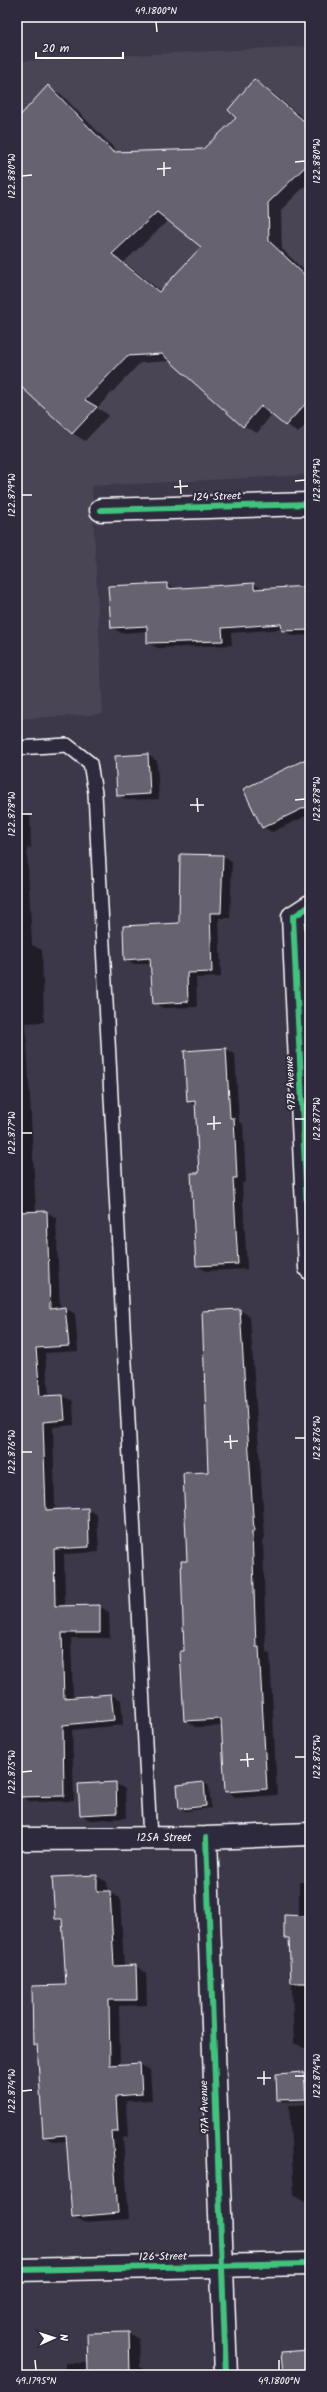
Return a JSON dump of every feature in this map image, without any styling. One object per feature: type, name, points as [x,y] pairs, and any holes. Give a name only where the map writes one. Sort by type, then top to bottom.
[{"type":"street","name":"124 Street","points":[[100,510],[310,504]]},
{"type":"street","name":"97B Avenue","points":[[310,906],[293,916],[310,1268]]},
{"type":"street","name":"125A Street","points":[[17,1838],[206,1838],[310,1834]]},
{"type":"street","name":"97A Avenue","points":[[206,1838],[226,2375]]},
{"type":"street","name":"126 Street","points":[[17,2270],[310,2264]]},
{"type":"lane","points":[[17,748],[67,746],[90,763],[95,792],[150,1838]]},
{"type":"shaded area","points":[[310,46],[310,475],[92,486],[103,714],[17,719],[17,61]]},
{"type":"building","points":[[254,79],[310,126],[310,162],[268,203],[269,241],[310,280],[310,399],[285,426],[261,406],[243,427],[162,354],[127,356],[85,400],[97,407],[72,434],[17,383],[17,119],[48,85],[113,152],[203,149],[236,118],[228,110]],"holes":[[[157,212],[201,247],[159,292],[112,254]]]},
{"type":"building","points":[[167,583],[167,589],[254,583],[254,589],[310,586],[310,630],[282,631],[281,624],[222,628],[223,641],[147,643],[147,626],[111,628],[108,586]]},
{"type":"building","points":[[148,754],[150,794],[117,796],[115,756]]},
{"type":"building","points":[[310,757],[310,805],[262,828],[243,789]]},
{"type":"building","points":[[180,854],[223,855],[221,913],[210,913],[212,972],[187,973],[188,1002],[153,1004],[150,958],[124,960],[123,926],[179,923]]},
{"type":"building","points":[[226,1048],[230,1118],[234,1118],[237,1178],[233,1178],[238,1264],[196,1266],[191,1173],[199,1173],[195,1101],[187,1102],[184,1051]]},
{"type":"building","points":[[47,1211],[50,1309],[65,1307],[69,1346],[36,1348],[40,1396],[63,1395],[65,1420],[43,1422],[46,1510],[88,1508],[89,1547],[54,1549],[55,1606],[100,1605],[100,1633],[62,1633],[64,1698],[111,1694],[114,1720],[63,1725],[64,1796],[20,1797],[20,1721],[17,1721],[17,1212]]},
{"type":"building","points":[[240,1309],[254,1532],[252,1532],[256,1647],[259,1647],[267,1789],[225,1792],[221,1719],[184,1721],[180,1651],[184,1651],[181,1561],[187,1561],[183,1473],[208,1472],[202,1311]]},
{"type":"building","points":[[116,1782],[117,1813],[80,1815],[78,1784]]},
{"type":"building","points":[[204,1782],[206,1806],[179,1809],[177,1785]]},
{"type":"building","points":[[97,1875],[97,1891],[110,1891],[114,1966],[136,1965],[137,2000],[109,2000],[110,2065],[140,2063],[142,2094],[116,2096],[118,2132],[112,2132],[118,2213],[72,2217],[66,2135],[43,2137],[37,2044],[33,2045],[32,1986],[66,1985],[62,1919],[55,1919],[52,1877]]},
{"type":"building","points":[[284,1915],[310,1916],[310,1983],[291,1983],[289,1938],[284,1938]]},
{"type":"building","points":[[304,2072],[306,2099],[277,2100],[276,2074]]},
{"type":"building","points":[[129,2332],[130,2375],[88,2375],[87,2333]]},
{"type":"building","points":[[310,2350],[310,2375],[283,2375],[281,2352]]},
{"type":"cycle path","points":[[101,510],[310,504]]},
{"type":"cycle path","points":[[310,906],[293,917],[310,1268]]},
{"type":"cycle path","points":[[206,1838],[226,2375]]},
{"type":"cycle path","points":[[17,2270],[310,2264]]}]
